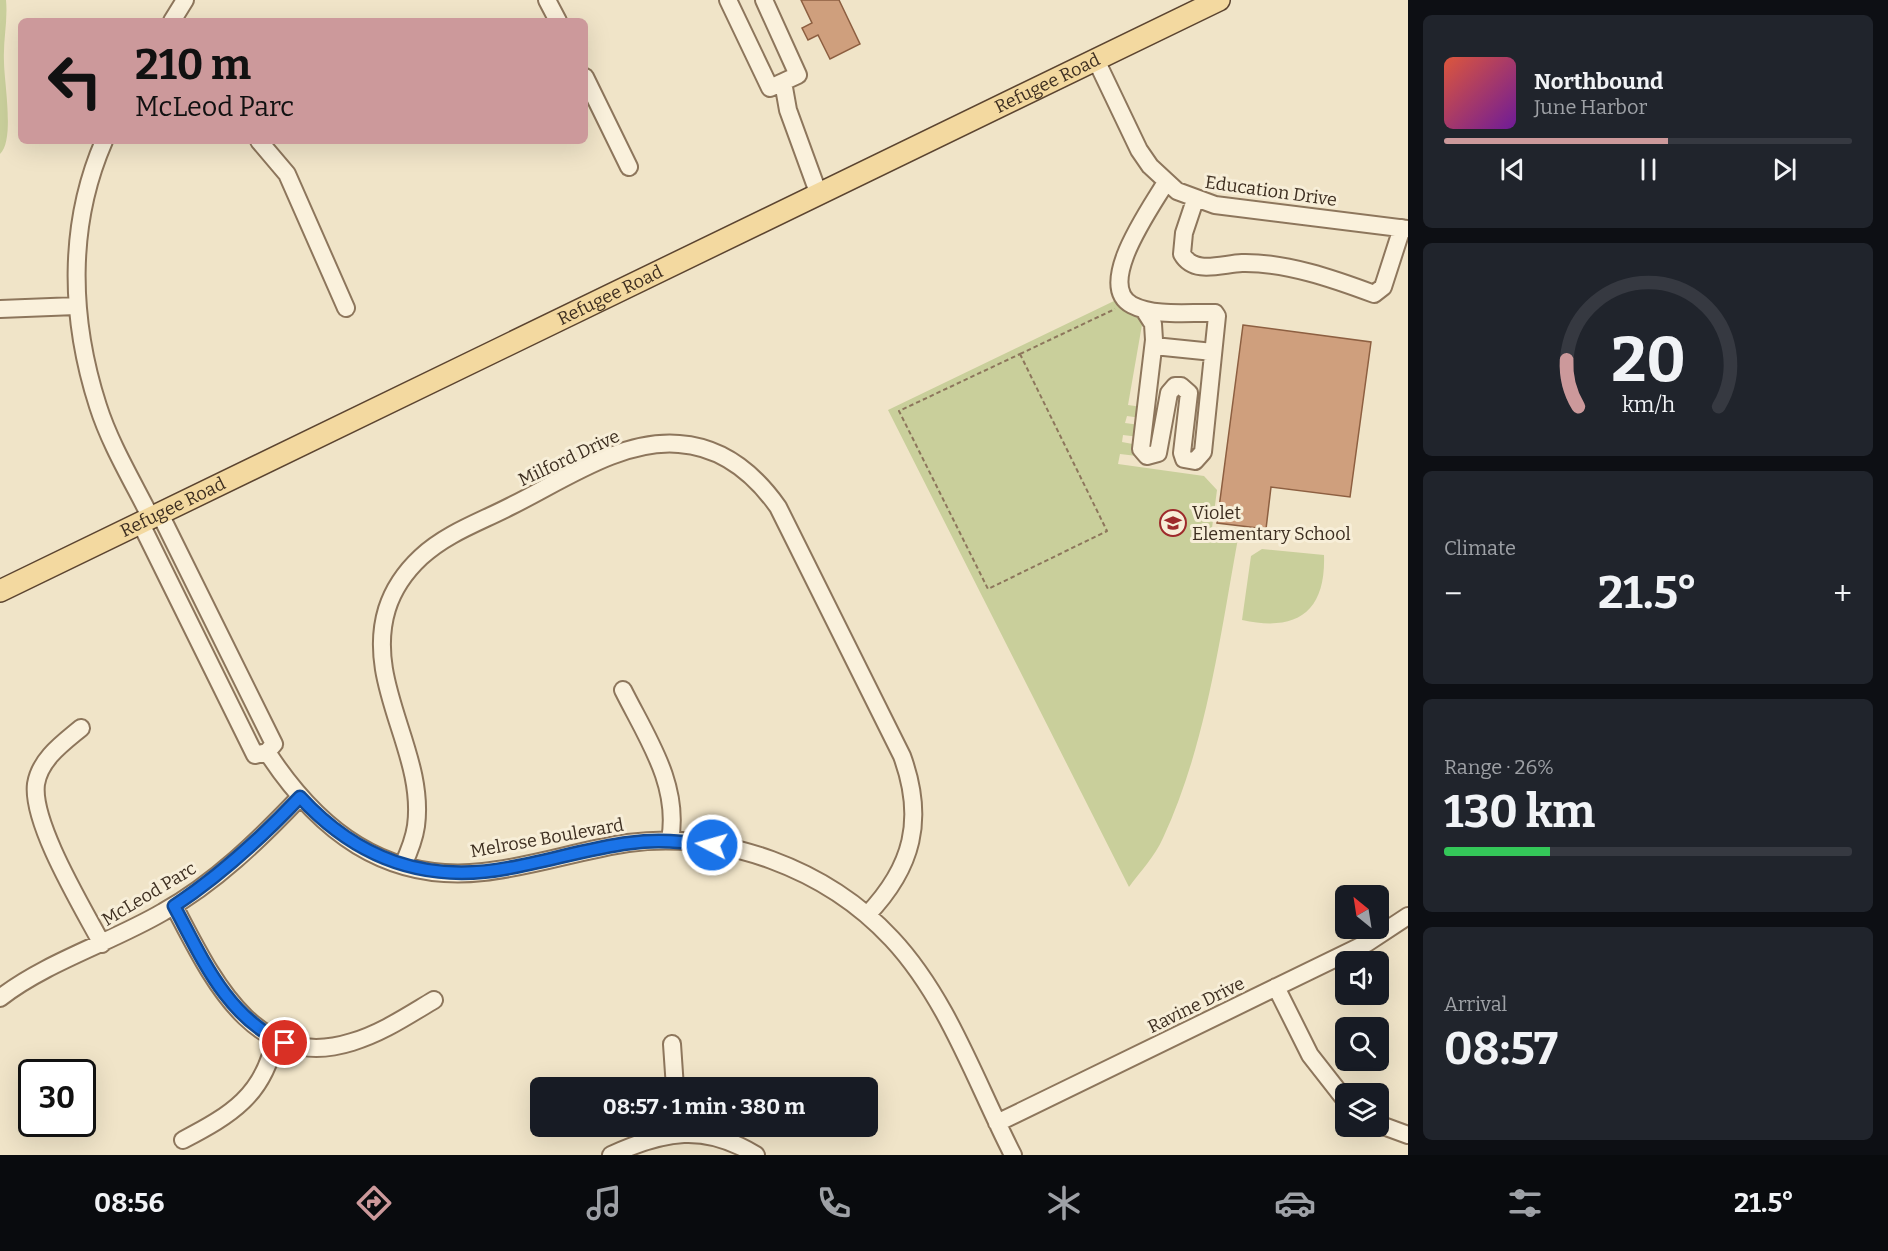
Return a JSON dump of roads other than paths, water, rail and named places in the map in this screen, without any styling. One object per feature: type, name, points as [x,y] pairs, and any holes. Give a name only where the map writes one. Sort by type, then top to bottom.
[{"type":"main road","name":"Refugee Road","points":[[0,591],[1220,0]]},
{"type":"street","points":[[174,18],[185,0]]},
{"type":"street","points":[[548,0],[557,18]]},
{"type":"street","points":[[728,0],[770,88],[798,75],[764,0]]},
{"type":"street","name":"Education Drive","points":[[1096,60],[1130,135],[1150,166],[1177,191],[1195,200],[1215,205],[1405,229]]},
{"type":"street","points":[[783,82],[788,110],[819,195]]},
{"type":"street","points":[[588,83],[629,167]]},
{"type":"street","points":[[103,144],[83,210],[78,239],[76,306],[79,332],[98,406],[150,518]]},
{"type":"street","points":[[262,144],[287,174],[346,308]]},
{"type":"street","points":[[1144,310],[1153,324],[1154,346],[1141,449],[1147,456],[1158,453],[1169,393],[1175,386],[1181,386],[1189,393],[1182,453],[1184,459],[1190,462],[1200,458],[1203,452],[1217,316],[1215,313],[1144,310],[1130,304],[1124,298],[1120,277],[1134,235],[1166,182]]},
{"type":"street","points":[[1195,200],[1184,232],[1182,254],[1190,264],[1198,268],[1245,263],[1323,274],[1374,294],[1383,287],[1405,229]]},
{"type":"street","points":[[0,309],[76,306]]},
{"type":"street","points":[[1154,346],[1213,352]]},
{"type":"street","name":"Milford Drive","points":[[403,865],[416,826],[416,796],[411,766],[388,688],[381,648],[385,618],[395,590],[420,558],[471,524],[618,454],[657,444],[677,443],[717,452],[735,462],[765,488],[778,507],[902,756],[914,793],[913,831],[902,868],[885,894],[867,915]]},
{"type":"street","name":"Melrose Boulevard","points":[[150,518],[273,744],[267,752],[300,797],[318,817],[350,842],[367,852],[403,865],[447,872],[482,872],[619,845],[670,840],[712,845],[780,863],[826,886],[867,915],[903,951],[928,986],[1012,1155]]},
{"type":"street","points":[[623,690],[668,783],[673,813],[670,840]]},
{"type":"street","points":[[81,728],[51,755],[42,768],[36,783],[36,803],[41,821],[66,875],[102,945]]},
{"type":"street","name":"McLeod Parc","points":[[0,998],[37,975],[102,945],[174,906],[206,885],[273,825],[300,797]]},
{"type":"street","points":[[174,906],[225,994],[251,1024],[275,1039],[305,1047],[342,1045],[384,1029],[434,1000]]},
{"type":"street","name":"Ravine Drive","points":[[998,1123],[1367,943],[1408,916]]},
{"type":"street","points":[[1276,987],[1310,1055],[1335,1087]]},
{"type":"street","points":[[183,1140],[232,1112],[252,1093],[271,1060],[275,1039]]},
{"type":"street","points":[[672,1044],[674,1077]]},
{"type":"street","points":[[1389,1128],[1408,1135]]},
{"type":"street","points":[[611,1155],[636,1143],[656,1137]]},
{"type":"street","points":[[720,1137],[756,1155]]},
{"type":"place","name":"Violet Elementary School","points":[[1173,523]]}]
